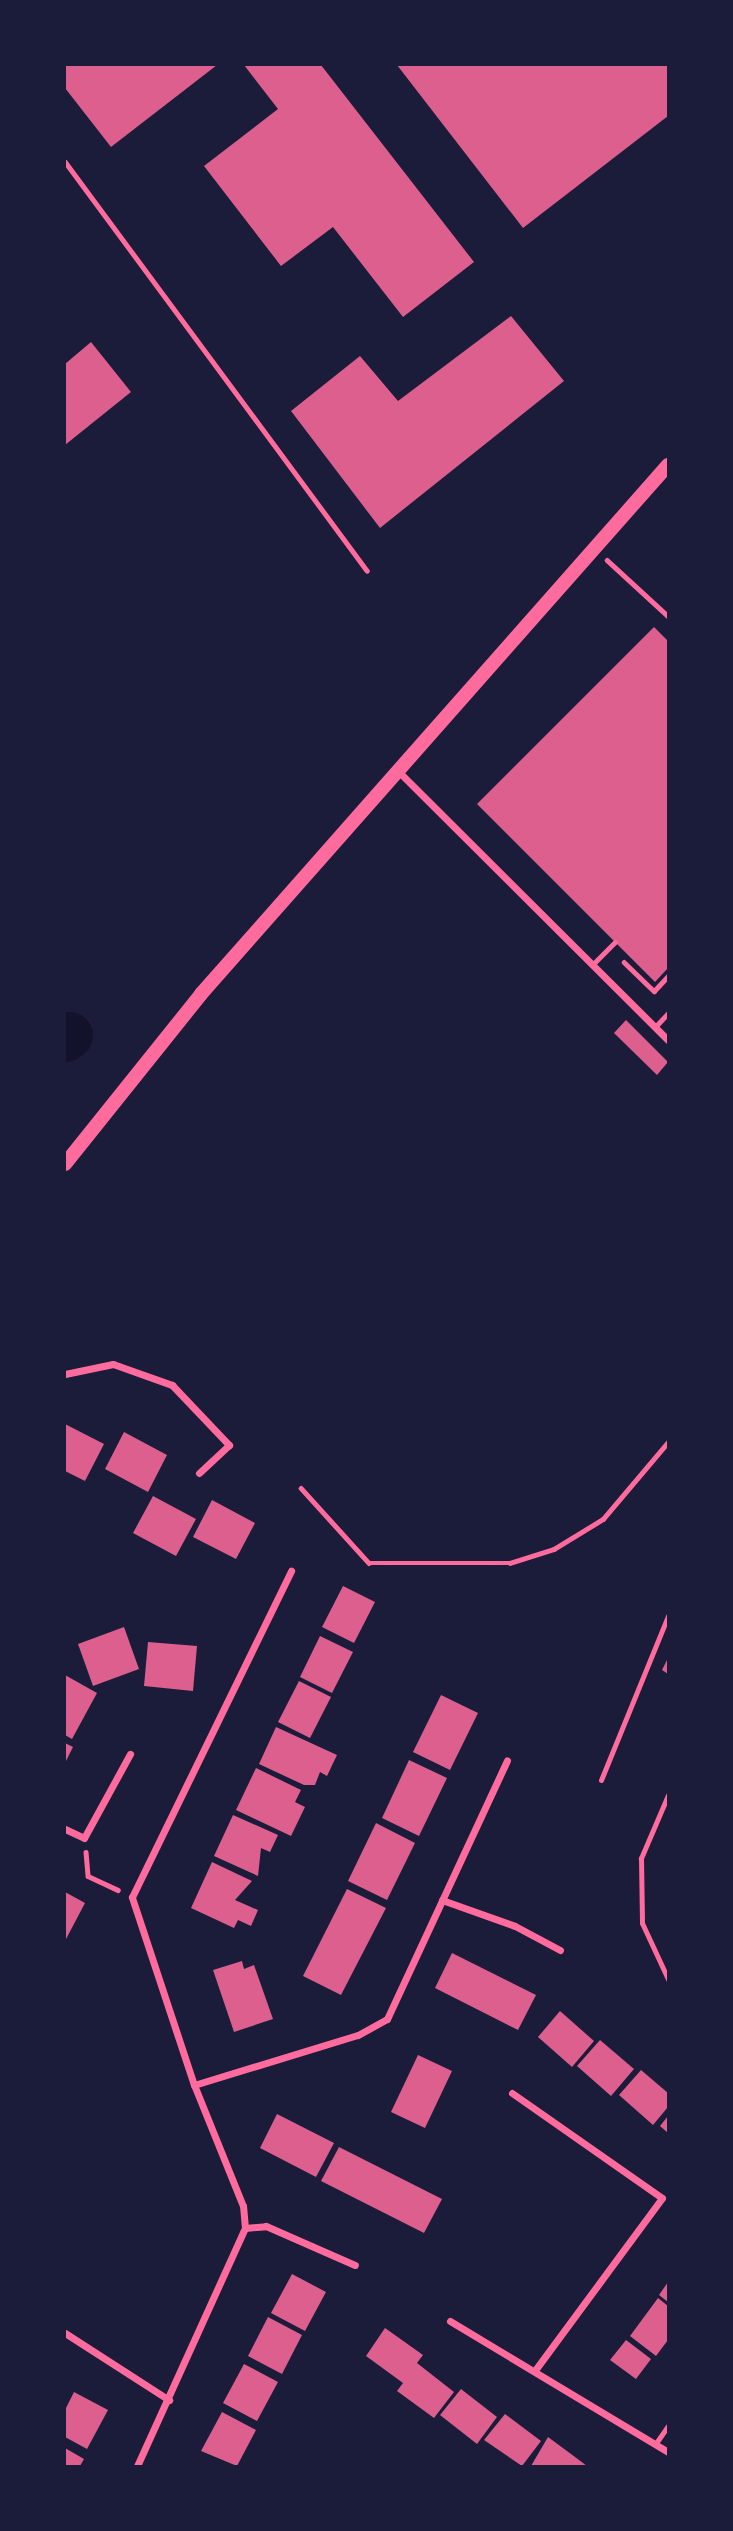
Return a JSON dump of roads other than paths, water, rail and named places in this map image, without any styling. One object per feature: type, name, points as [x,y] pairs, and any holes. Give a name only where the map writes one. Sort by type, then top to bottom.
[{"type":"main road","points":[[65,1164],[201,994],[596,550],[668,465]]},
{"type":"street","points":[[400,772],[668,1040]]},
{"type":"street","points":[[65,1374],[113,1364],[172,1385],[229,1445],[199,1473]]},
{"type":"street","points":[[137,2466],[245,2228],[243,2206],[194,2085],[132,1897],[291,1571]]},
{"type":"street","points":[[65,1829],[84,1838],[130,1754]]},
{"type":"street","points":[[194,2085],[358,2035],[387,2019],[507,1761]]},
{"type":"street","points":[[442,1900],[515,1926],[560,1951]]},
{"type":"street","points":[[512,2093],[665,2197],[536,2369]]},
{"type":"street","points":[[245,2228],[265,2226],[355,2265]]},
{"type":"street","points":[[450,2322],[536,2369],[668,2452]]},
{"type":"street","points":[[65,2333],[169,2400]]},
{"type":"lane","points":[[65,162],[367,570]]},
{"type":"lane","points":[[593,964],[615,942]]},
{"type":"lane","points":[[655,1027],[668,1013]]},
{"type":"lane","points":[[601,1780],[668,1616]]},
{"type":"lane","points":[[668,1795],[641,1858],[642,1923],[668,1979]]},
{"type":"lane","points":[[656,2443],[668,2426]]},
{"type":"waterway","points":[[65,1038],[69,1035]]}]
